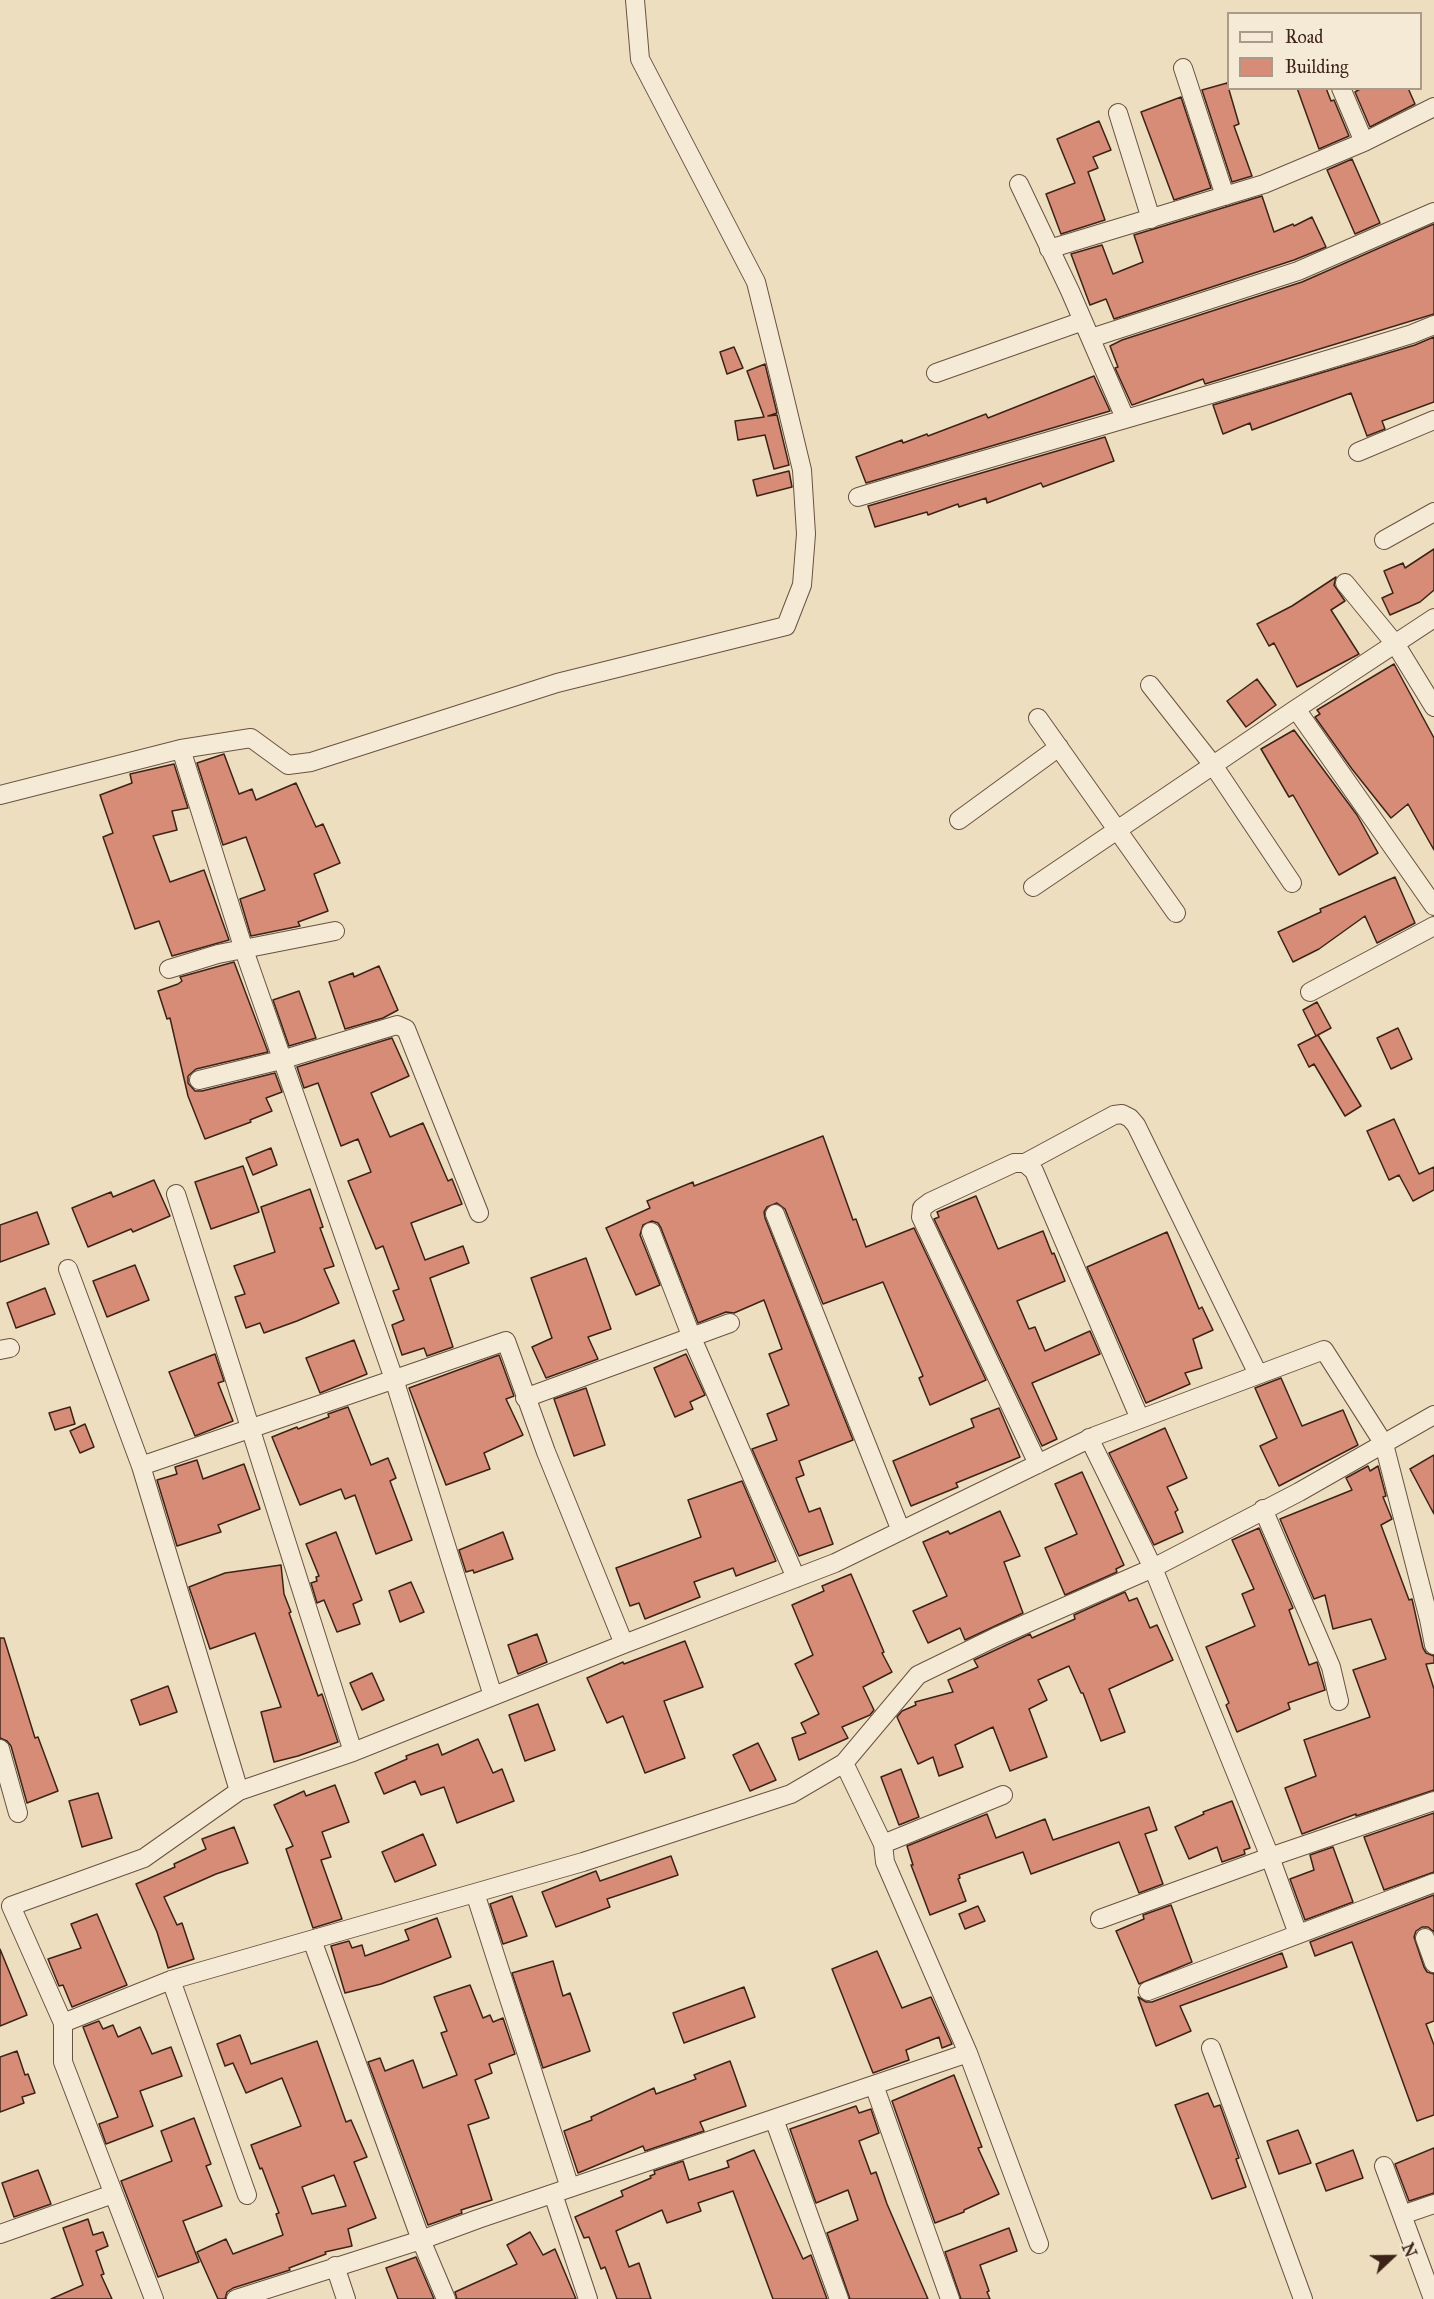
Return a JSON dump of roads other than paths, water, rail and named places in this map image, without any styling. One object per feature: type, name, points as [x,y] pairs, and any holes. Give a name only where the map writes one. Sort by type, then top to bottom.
[{"type":"street","points":[[0,795],[181,749],[251,738],[288,765],[311,762],[557,683],[786,626],[802,585],[806,534],[802,470],[790,418],[756,282],[640,59],[635,0]]},
{"type":"street","points":[[1183,68],[1226,196]]},
{"type":"street","points":[[1342,90],[1364,142]]},
{"type":"street","points":[[1049,249],[1264,184],[1364,142],[1434,107]]},
{"type":"street","points":[[1118,113],[1151,219]]},
{"type":"street","points":[[1019,184],[1091,338],[1125,418]]},
{"type":"street","points":[[1091,338],[1298,271],[1434,212]]},
{"type":"street","points":[[936,373],[1083,321]]},
{"type":"street","points":[[858,497],[1125,418],[1234,389],[1412,334],[1434,325]]},
{"type":"street","points":[[1358,452],[1434,420]]},
{"type":"street","points":[[1384,540],[1434,512]]},
{"type":"street","points":[[1345,583],[1396,645],[1434,707]]},
{"type":"street","points":[[1033,887],[1434,618]]},
{"type":"street","points":[[1150,685],[1213,765],[1292,883]]},
{"type":"street","points":[[1296,709],[1434,906]]},
{"type":"street","points":[[1038,718],[1176,913]]},
{"type":"street","points":[[959,820],[1059,747]]},
{"type":"street","points":[[181,749],[244,950],[394,1379],[493,1696]]},
{"type":"street","points":[[1310,992],[1434,926]]},
{"type":"street","points":[[169,969],[218,954],[335,931]]},
{"type":"street","points":[[199,1080],[397,1025],[406,1029],[478,1213]]},
{"type":"street","points":[[1038,1464],[921,1217],[922,1208],[930,1202],[1014,1163],[1025,1163],[1114,1115],[1122,1114],[1136,1125],[1258,1374]]},
{"type":"street","points":[[1025,1163],[1034,1171],[1140,1419]]},
{"type":"street","points":[[176,1194],[353,1752]]},
{"type":"street","points":[[775,1214],[902,1531]]},
{"type":"street","points":[[651,1232],[692,1338],[796,1578]]},
{"type":"street","points":[[68,1269],[141,1466],[239,1791]]},
{"type":"street","points":[[525,1398],[730,1323]]},
{"type":"street","points":[[141,1466],[506,1341],[525,1398],[624,1644]]},
{"type":"street","points":[[154,2299],[63,2062],[63,2023],[5,1907],[144,1858],[239,1791],[353,1752],[835,1563],[1089,1438],[1324,1350],[1384,1444],[1434,1645]]},
{"type":"street","points":[[63,2023],[171,1980],[583,1862],[791,1794],[844,1763],[918,1675],[996,1637],[1153,1568],[1299,1492],[1434,1415]]},
{"type":"street","points":[[1089,1438],[1153,1568],[1270,1857],[1298,1934]]},
{"type":"street","points":[[1263,1509],[1331,1667],[1339,1701]]},
{"type":"street","points":[[0,1749],[18,1813]]},
{"type":"street","points":[[844,1763],[883,1844],[885,1862],[968,2053],[1039,2244]]},
{"type":"street","points":[[883,1844],[1003,1795]]},
{"type":"street","points":[[1100,1919],[1270,1857],[1434,1801]]},
{"type":"street","points":[[1148,1990],[1434,1883]]},
{"type":"street","points":[[475,1893],[570,2188]]},
{"type":"street","points":[[1425,1938],[1434,1963]]},
{"type":"street","points":[[312,1940],[421,2240],[446,2299]]},
{"type":"street","points":[[171,1980],[247,2195]]},
{"type":"street","points":[[1211,2048],[1303,2299]]},
{"type":"street","points":[[236,2299],[421,2240],[968,2053]]},
{"type":"street","points":[[874,2085],[950,2299]]},
{"type":"street","points":[[774,2119],[839,2299]]},
{"type":"street","points":[[1384,2166],[1433,2299]]},
{"type":"street","points":[[0,2234],[113,2193]]},
{"type":"street","points":[[553,2194],[588,2299]]},
{"type":"street","points":[[1402,2215],[1434,2204]]},
{"type":"street","points":[[335,2266],[346,2299]]}]
